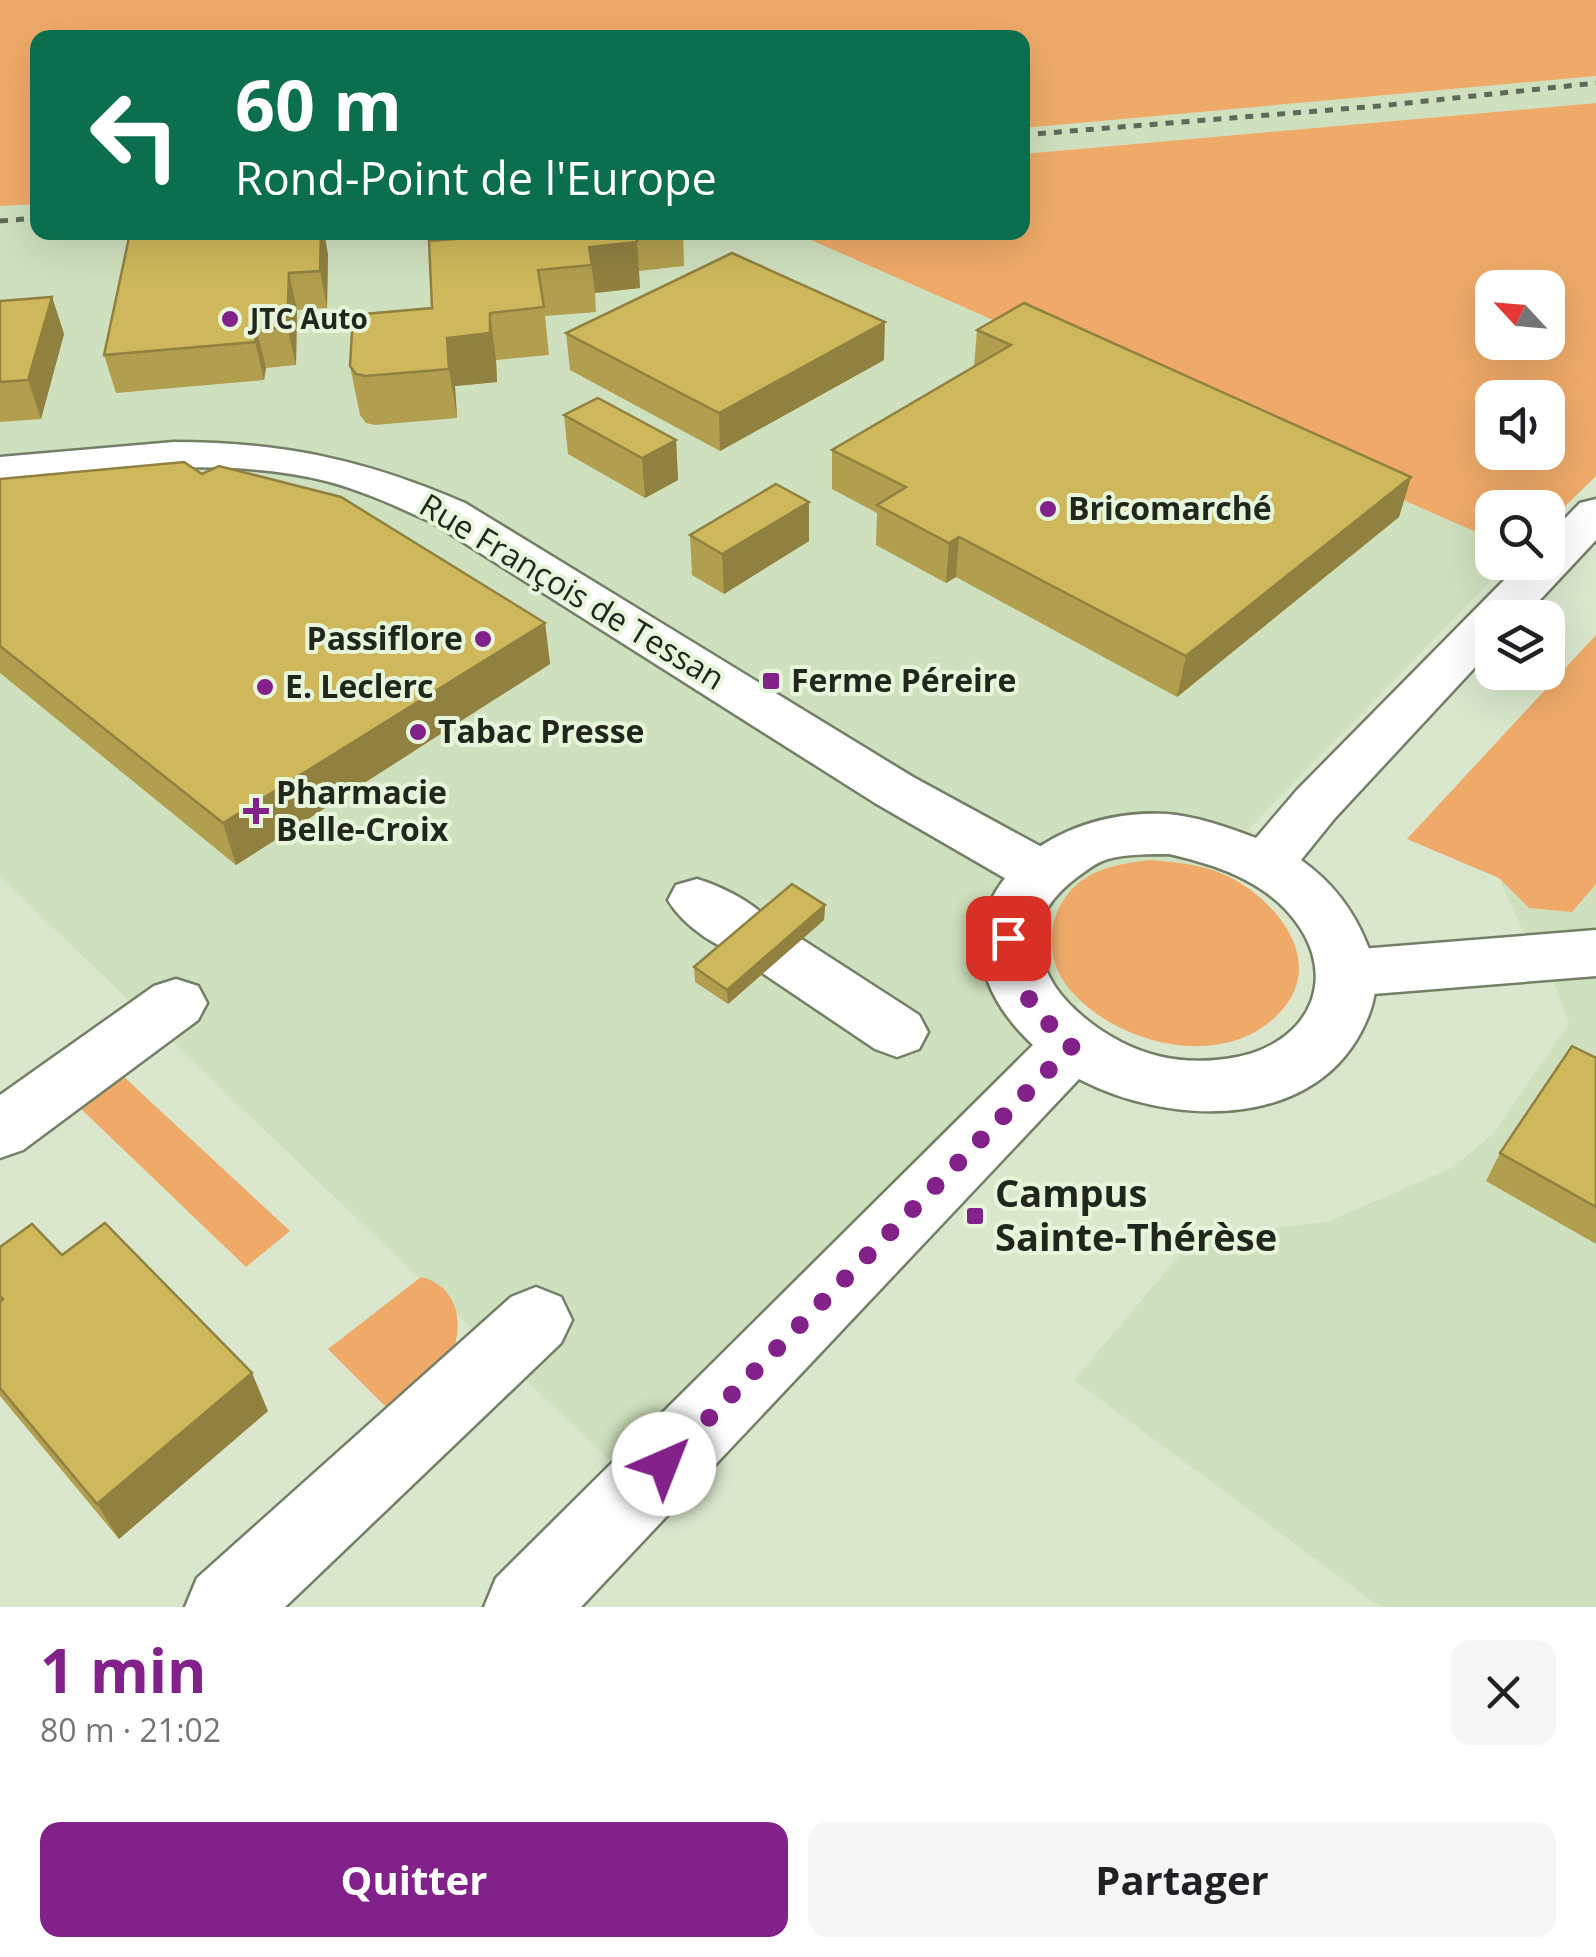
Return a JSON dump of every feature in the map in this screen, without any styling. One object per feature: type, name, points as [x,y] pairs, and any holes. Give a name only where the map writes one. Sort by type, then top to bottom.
[{"type":"main road","name":"Rue François de Tessan","points":[[0,470],[218,452],[292,460],[370,478],[449,513],[894,790],[1040,872]]},
{"type":"main road","points":[[1512,600],[1596,513]]},
{"type":"main road","points":[[1268,864],[1316,804],[1475,639]]},
{"type":"main road","points":[[1169,834],[1220,844],[1268,864],[1308,894],[1327,919],[1336,932],[1348,973],[1342,1014],[1316,1050],[1273,1076],[1218,1088],[1166,1085],[1116,1071],[1072,1046],[1036,1013],[1015,976],[1008,938],[1018,902],[1040,872],[1076,849],[1120,836],[1169,834]]},
{"type":"main road","points":[[697,900],[898,1032]]},
{"type":"main road","points":[[1348,973],[1596,952]]},
{"type":"main road","points":[[0,1131],[176,1003]]},
{"type":"main road","points":[[526,1607],[1072,1046]]},
{"type":"main road","points":[[226,1607],[536,1320]]},
{"type":"shaded area","points":[[0,0],[1596,0],[1596,76],[1030,127],[1030,30],[30,30],[30,204],[0,206]]},
{"type":"shaded area","points":[[1596,76],[1596,103],[1030,153],[1030,127]]},
{"type":"shaded area","points":[[1596,103],[1596,476],[1565,506],[1565,490],[1475,490],[1475,532],[811,240],[1030,240],[1030,153]]},
{"type":"shaded area","points":[[30,204],[30,240],[811,240],[1475,532],[1475,580],[1491,580],[622,1472],[0,877],[0,206]]},
{"type":"shaded area","points":[[1596,635],[1596,1607],[1380,1607],[1074,1380],[1188,1245],[1244,1231],[1327,1222],[1452,1168],[1494,1133],[1569,1023],[1543,954],[1521,927],[1499,878],[1407,839],[1545,690],[1565,690],[1565,668]]},
{"type":"shaded area","points":[[1596,635],[1596,884],[1572,912],[1529,908],[1499,878],[1407,839],[1545,690],[1565,690],[1565,668]]},
{"type":"shaded area","points":[[1149,860],[1223,874],[1257,895],[1286,928],[1299,966],[1296,986],[1286,1005],[1263,1027],[1236,1040],[1206,1046],[1175,1045],[1114,1025],[1067,986],[1059,973],[1052,944],[1056,914],[1063,901],[1091,875]]},
{"type":"shaded area","points":[[123,1076],[290,1231],[246,1267],[79,1107]]},
{"type":"shaded area","points":[[421,1277],[444,1289],[451,1298],[458,1321],[457,1334],[444,1367],[397,1418],[328,1349]]},
{"type":"building","points":[[129,240],[321,240],[320,271],[289,273],[287,327],[257,330],[255,342],[104,355]]},
{"type":"building","points":[[429,241],[637,242],[589,247],[592,265],[538,270],[544,307],[490,313],[490,333],[447,338],[449,369],[356,374],[350,366],[353,315],[432,308]]},
{"type":"building","points":[[732,253],[885,322],[719,413],[566,333]]},
{"type":"building","points":[[52,297],[28,380],[0,382],[0,301]]},
{"type":"building","points":[[1024,303],[1411,477],[1186,656],[959,537],[949,543],[877,505],[906,487],[832,450],[1011,345],[977,330]]},
{"type":"building","points":[[598,398],[676,440],[642,458],[564,415]]},
{"type":"building","name":"E. Leclerc","points":[[184,462],[202,474],[219,466],[341,497],[545,623],[223,823],[0,646],[0,479]]},
{"type":"building","points":[[776,484],[809,502],[722,554],[690,535]]},
{"type":"building","points":[[792,884],[825,905],[727,990],[694,967]]},
{"type":"building","points":[[1572,1046],[1596,1058],[1596,1207],[1500,1153]]},
{"type":"building","points":[[105,1223],[252,1373],[97,1504],[0,1388],[0,1247],[32,1224],[62,1255]]},
{"type":"railway","points":[[1030,134],[1379,106],[1596,83]]},
{"type":"railway","points":[[0,221],[30,219]]},
{"type":"place","name":"JTC Auto","points":[[230,319]]},
{"type":"place","name":"Bricomarché","points":[[1048,509]]},
{"type":"place","name":"Passiflore","points":[[483,639]]},
{"type":"place","name":"Ferme Péreire","points":[[771,681]]},
{"type":"place","name":"E. Leclerc","points":[[265,687]]},
{"type":"place","name":"Tabac Presse","points":[[418,732]]},
{"type":"place","name":"Pharmacie Belle-Croix","points":[[256,811]]},
{"type":"place","name":"Campus Sainte-Thérèse","points":[[975,1216]]},
{"type":"route","points":[[664,1464],[1072,1046],[1036,1013],[1015,976],[1008,938]]}]
